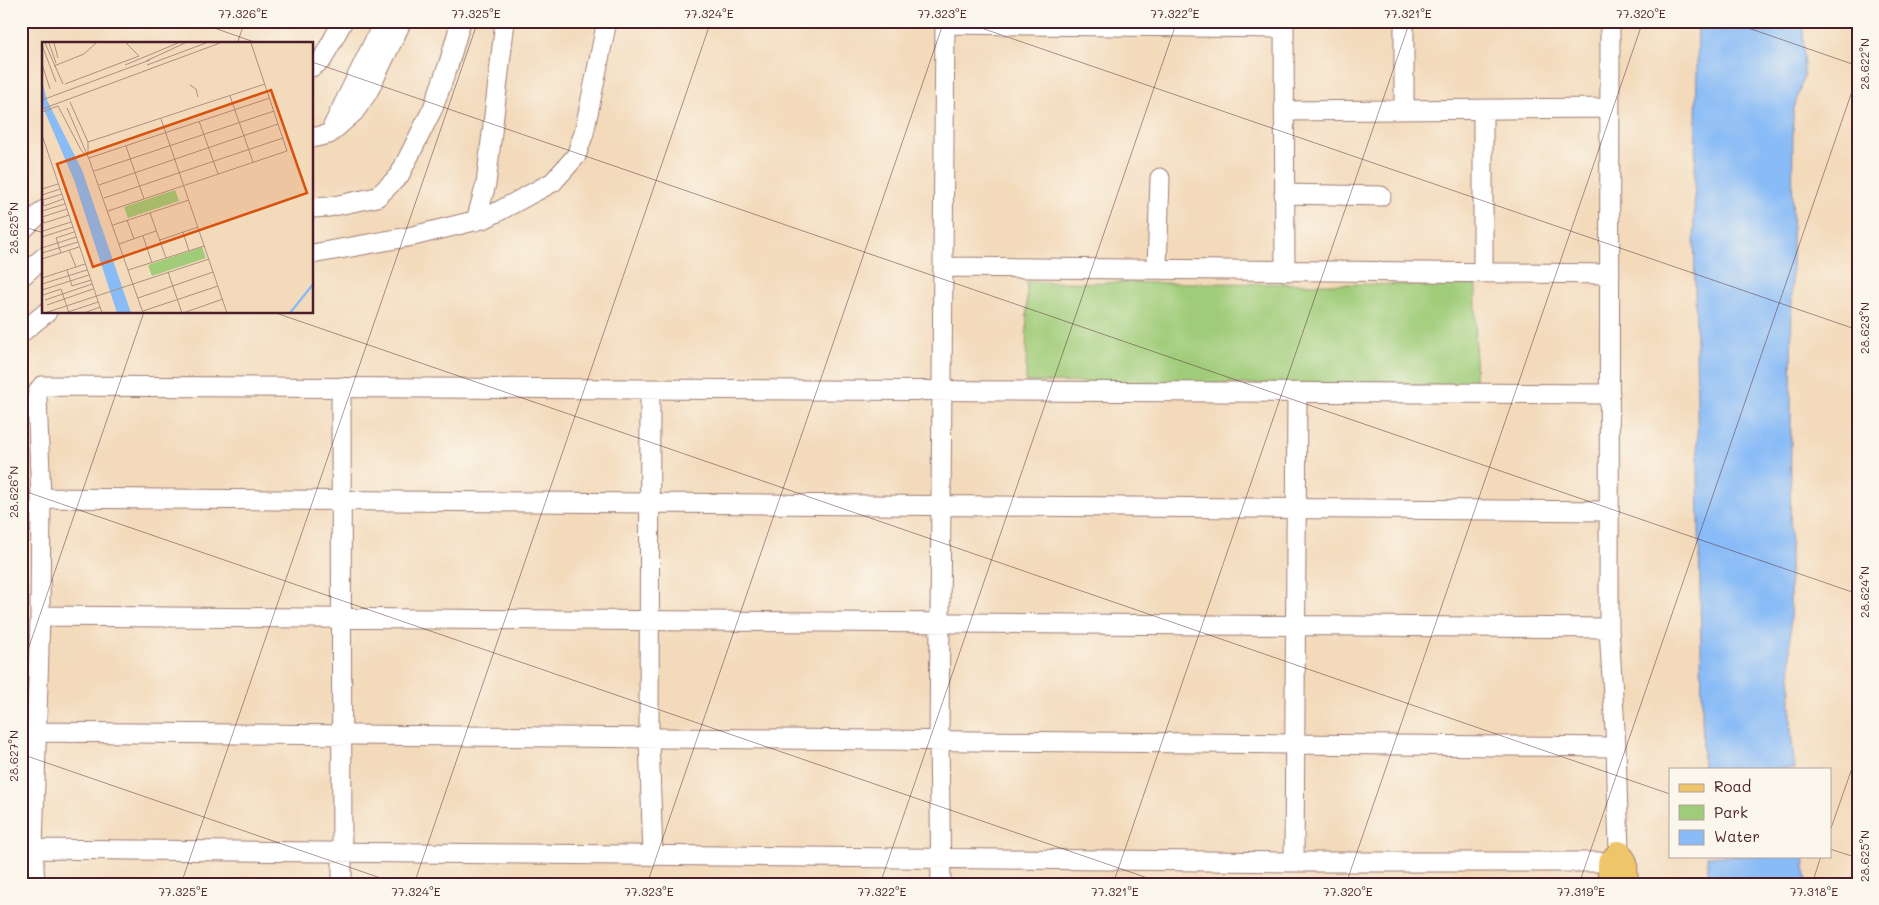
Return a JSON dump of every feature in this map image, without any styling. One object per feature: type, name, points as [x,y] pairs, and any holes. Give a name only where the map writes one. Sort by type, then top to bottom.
[{"type":"street","points":[[314,66],[322,60],[343,21]]},
{"type":"street","points":[[321,136],[384,21]]},
{"type":"street","points":[[321,136],[354,112],[368,92],[402,21]]},
{"type":"street","points":[[314,208],[329,207],[377,197],[398,176],[433,108],[461,21]]},
{"type":"street","points":[[476,221],[486,184],[505,21]]},
{"type":"street","points":[[314,254],[413,236],[476,221],[486,218],[553,182],[576,156],[584,133],[607,21]]},
{"type":"street","points":[[1404,21],[1404,110]]},
{"type":"street","points":[[33,849],[1294,862],[1618,869],[1616,747],[1609,628],[1610,21]]},
{"type":"street","points":[[941,884],[939,740],[945,23],[1284,25],[1285,271]]},
{"type":"street","points":[[1284,111],[1610,108]]},
{"type":"street","points":[[1483,109],[1483,273]]},
{"type":"street","points":[[1157,269],[1160,178]]},
{"type":"street","points":[[1284,194],[1382,196]]},
{"type":"street","points":[[21,231],[42,212]]},
{"type":"street","points":[[21,277],[42,259]]},
{"type":"street","points":[[943,267],[1610,274]]},
{"type":"street","points":[[21,333],[45,314]]},
{"type":"street","points":[[34,884],[33,849],[40,616],[41,498],[37,396],[42,386],[1610,394]]},
{"type":"street","points":[[341,388],[342,884]]},
{"type":"street","points":[[650,389],[649,738],[653,856]]},
{"type":"street","points":[[1294,862],[1297,392]]},
{"type":"street","points":[[41,498],[1610,511]]},
{"type":"street","points":[[40,616],[1609,628]]},
{"type":"street","points":[[36,732],[1616,747]]},
{"type":"green space","points":[[1027,282],[1476,285],[1475,386],[1026,382]]},
{"type":"water","points":[[1698,21],[1803,21],[1804,75],[1793,112],[1790,577],[1791,733],[1795,768],[1703,768],[1694,223]]},
{"type":"water","points":[[1707,858],[1804,858],[1807,884],[1709,884]]}]
